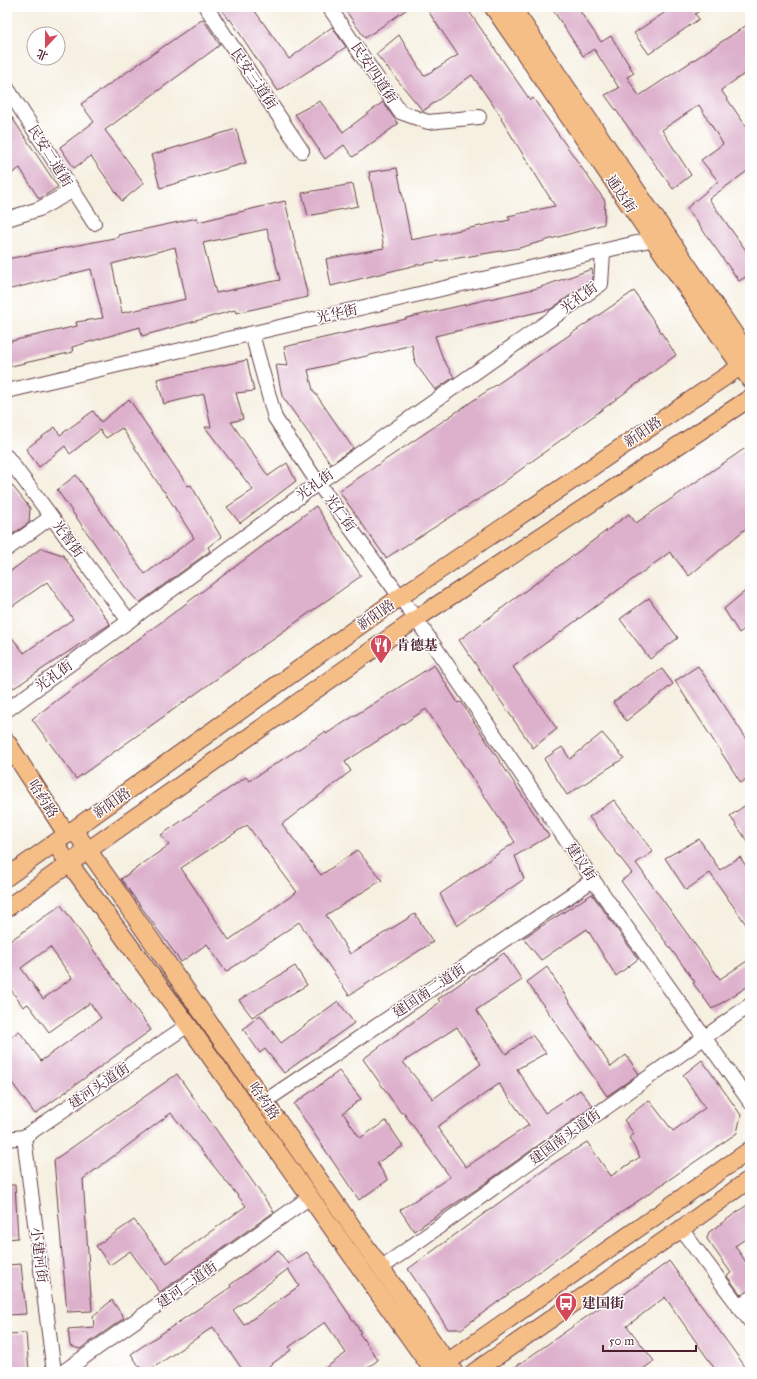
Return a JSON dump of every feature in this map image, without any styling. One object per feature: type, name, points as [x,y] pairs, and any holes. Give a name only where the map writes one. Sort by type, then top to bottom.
[{"type":"main road","name":"通达街","points":[[493,7],[660,237],[747,361],[750,380]]},
{"type":"main road","name":"通达街","points":[[512,7],[660,237]]},
{"type":"main road","name":"新阳路","points":[[7,877],[400,597],[747,361]]},
{"type":"main road","name":"新阳路","points":[[7,908],[416,619],[750,398]]},
{"type":"main road","name":"哈药路","points":[[7,742],[65,836],[70,863],[188,1025],[310,1197],[440,1370]]},
{"type":"main road","name":"哈药路","points":[[65,836],[88,850],[381,1268],[440,1370]]},
{"type":"main road","points":[[440,1370],[750,1150]]},
{"type":"main road","points":[[474,1372],[681,1229],[750,1179]]},
{"type":"street","name":"民安三道街","points":[[206,7],[302,151]]},
{"type":"street","name":"民安四道街","points":[[329,7],[400,112],[428,122],[479,117]]},
{"type":"street","name":"民安二道街","points":[[7,88],[94,223]]},
{"type":"street","points":[[7,219],[39,209],[72,191]]},
{"type":"street","name":"光华街","points":[[7,391],[603,252],[660,237]]},
{"type":"street","name":"光礼街","points":[[7,710],[318,482],[601,284],[603,252]]},
{"type":"street","name":"光仁街","points":[[252,334],[275,418],[318,482],[416,619]]},
{"type":"street","name":"光智街","points":[[7,457],[129,621]]},
{"type":"street","points":[[7,549],[51,517]]},
{"type":"street","name":"建议街","points":[[416,619],[593,880],[750,1102]]},
{"type":"street","name":"建国南二道街","points":[[264,1102],[593,880]]},
{"type":"street","name":"建国南头道街","points":[[381,1268],[704,1037],[750,1006]]},
{"type":"street","name":"建河头道街","points":[[7,1139],[24,1137],[188,1025]]},
{"type":"street","name":"小建河街","points":[[24,1137],[54,1372]]},
{"type":"street","name":"建河二道街","points":[[63,1372],[310,1197]]},
{"type":"street","points":[[681,1229],[744,1303],[750,1321]]},
{"type":"building","points":[[220,7],[252,7],[289,59],[332,27],[346,47],[278,91],[230,19],[228,20]]},
{"type":"building","points":[[343,7],[410,7],[365,38]]},
{"type":"building","points":[[433,7],[466,7],[530,100],[533,98],[605,201],[604,224],[519,248],[416,265],[331,286],[326,259],[384,248],[369,172],[397,168],[411,240],[510,220],[508,216],[555,206],[501,119],[502,118],[472,75],[423,111],[376,54],[399,35],[424,76],[458,55],[428,11]]},
{"type":"building","points":[[551,7],[577,7],[601,42],[611,36],[634,73],[627,77],[639,96],[750,23],[750,70],[721,90],[750,132],[750,169],[709,199],[750,256],[750,274],[739,281],[687,208],[718,181],[701,160],[723,144],[699,105],[662,130],[691,175],[673,189],[605,95],[619,88],[594,49],[583,56]]},
{"type":"building","points":[[673,7],[705,7],[695,14],[699,19],[649,54],[634,33]]},
{"type":"building","points":[[203,19],[220,45],[105,130],[144,183],[122,201],[91,156],[74,168],[60,147],[94,122],[81,104]]},
{"type":"building","points":[[320,101],[343,132],[383,102],[398,124],[353,157],[344,145],[325,159],[295,114]]},
{"type":"building","points":[[7,110],[58,187],[39,199],[20,168],[7,177]]},
{"type":"building","points":[[236,129],[246,163],[160,188],[151,155]]},
{"type":"building","points":[[353,184],[358,206],[308,216],[302,193]]},
{"type":"building","points":[[285,201],[308,297],[236,313],[235,310],[142,336],[140,327],[72,347],[73,352],[7,367],[7,342],[77,326],[76,322],[103,318],[91,269],[7,290],[7,259],[119,237],[118,235],[197,218],[198,222]],"holes":[[[267,229],[280,280],[216,293],[203,243]],[[175,247],[186,299],[122,313],[112,264]]]},
{"type":"building","points":[[592,269],[593,279],[551,309],[435,336],[443,359],[454,377],[435,390],[415,363],[412,345],[308,370],[313,390],[353,448],[331,464],[282,396],[276,365],[288,366],[284,347],[538,288]]},
{"type":"building","points":[[634,291],[676,355],[493,490],[386,558],[339,491]]},
{"type":"building","points":[[247,360],[254,391],[236,393],[243,419],[231,422],[268,476],[287,463],[296,481],[240,523],[227,507],[253,490],[205,427],[211,427],[204,394],[164,404],[157,379]]},
{"type":"building","points":[[129,399],[188,486],[191,485],[221,537],[208,547],[210,551],[139,603],[126,588],[57,490],[76,475],[145,574],[194,538],[122,428],[106,438],[100,430],[70,454],[65,446],[39,467],[26,449],[55,427],[60,435],[93,411],[101,422]]},
{"type":"building","points":[[750,445],[750,525],[689,576],[670,552],[513,667],[557,729],[533,748],[459,640],[629,514],[636,523]]},
{"type":"building","points":[[7,479],[30,508],[29,523],[7,538]]},
{"type":"building","points":[[316,506],[361,576],[76,779],[32,719]]},
{"type":"building","points":[[41,548],[63,555],[110,624],[14,688],[7,678],[7,631],[24,653],[73,619],[47,582],[7,610],[7,574]]},
{"type":"building","points":[[750,587],[750,625],[739,633],[724,609]]},
{"type":"building","points":[[649,598],[678,638],[650,659],[620,619]]},
{"type":"building","points":[[434,665],[458,703],[461,702],[549,836],[515,856],[524,879],[457,926],[440,894],[515,842],[426,709],[345,762],[351,771],[282,824],[321,875],[357,850],[382,880],[326,915],[350,954],[415,914],[433,942],[349,995],[299,922],[226,972],[207,944],[181,962],[121,879],[169,845],[161,835],[246,777],[249,781],[325,732],[326,734]],"holes":[[[247,825],[297,892],[229,940],[181,868]]]},
{"type":"building","points":[[698,666],[750,744],[750,776],[741,783],[675,681]]},
{"type":"building","points":[[662,669],[673,684],[626,721],[613,702]]},
{"type":"building","points":[[602,733],[624,758],[567,795],[544,759],[562,747],[570,759]]},
{"type":"building","points":[[614,800],[653,852],[636,863],[720,979],[750,959],[750,985],[712,1009],[693,983],[695,982],[621,881],[632,873],[589,817]]},
{"type":"building","points":[[750,802],[750,845],[730,816]]},
{"type":"building","points":[[699,839],[720,870],[740,857],[750,872],[750,930],[710,873],[686,890],[665,858]]},
{"type":"building","points":[[592,894],[638,959],[616,976],[587,929],[541,960],[523,938]]},
{"type":"building","points":[[61,905],[151,1030],[35,1114],[7,1076],[7,1040],[19,1031],[41,1061],[101,1018],[90,1003],[49,1032],[28,1004],[23,1007],[7,984],[7,943]],"holes":[[[50,947],[72,978],[43,999],[21,968]]]},
{"type":"building","points":[[504,953],[522,980],[476,1010],[506,1054],[532,1035],[546,1053],[517,1069],[545,1113],[580,1090],[593,1106],[477,1189],[414,1231],[400,1210],[450,1177],[403,1112],[401,1113],[363,1059],[440,1002],[438,999]],"holes":[[[457,1027],[481,1064],[433,1099],[403,1062]],[[499,1084],[529,1125],[466,1167],[437,1127]]]},
{"type":"building","points":[[295,966],[307,985],[252,1017],[239,1000]]},
{"type":"building","points":[[547,967],[611,1067],[626,1055],[639,1074],[607,1096],[527,982]]},
{"type":"building","points":[[338,1001],[354,1023],[284,1073],[265,1049],[260,1053],[243,1029],[260,1015],[281,1043]]},
{"type":"building","points":[[702,1060],[741,1115],[737,1133],[600,1227],[461,1329],[448,1329],[408,1269],[555,1162],[587,1142],[611,1176],[640,1157],[629,1138],[634,1134],[624,1120],[649,1100],[673,1131],[705,1108],[683,1075]]},
{"type":"building","points":[[339,1071],[361,1099],[343,1113],[360,1138],[386,1121],[403,1146],[377,1163],[388,1180],[359,1200],[294,1104]]},
{"type":"building","points":[[177,1074],[274,1212],[160,1292],[130,1251],[110,1265],[96,1246],[134,1220],[167,1263],[246,1206],[171,1113],[83,1179],[92,1311],[67,1312],[54,1160]]},
{"type":"building","points":[[7,1185],[15,1185],[18,1238],[7,1239]]},
{"type":"building","points":[[750,1203],[750,1236],[735,1246],[746,1262],[750,1260],[750,1291],[741,1295],[727,1276],[731,1273],[707,1239],[709,1232]]},
{"type":"building","points":[[278,1250],[288,1264],[307,1252],[378,1360],[362,1372],[320,1372],[346,1353],[325,1322],[289,1347],[291,1350],[269,1366],[273,1372],[244,1372],[213,1327],[147,1372],[143,1372],[131,1354],[231,1287],[230,1285]],"holes":[[[288,1269],[299,1286],[244,1325],[233,1310]]]},
{"type":"building","points":[[669,1261],[749,1372],[717,1372],[665,1297],[627,1326],[654,1361],[639,1372],[508,1372],[609,1301],[611,1304]]},
{"type":"building","points":[[21,1264],[26,1314],[7,1315],[7,1265]]},
{"type":"building","points":[[112,1300],[124,1318],[80,1349],[70,1346],[68,1329],[94,1327],[93,1316]]},
{"type":"building","points":[[26,1333],[29,1372],[7,1372],[7,1334]]},
{"type":"place","name":"肯德基","points":[[381,664]]},
{"type":"place","name":"建国街","points":[[566,1322]]}]
